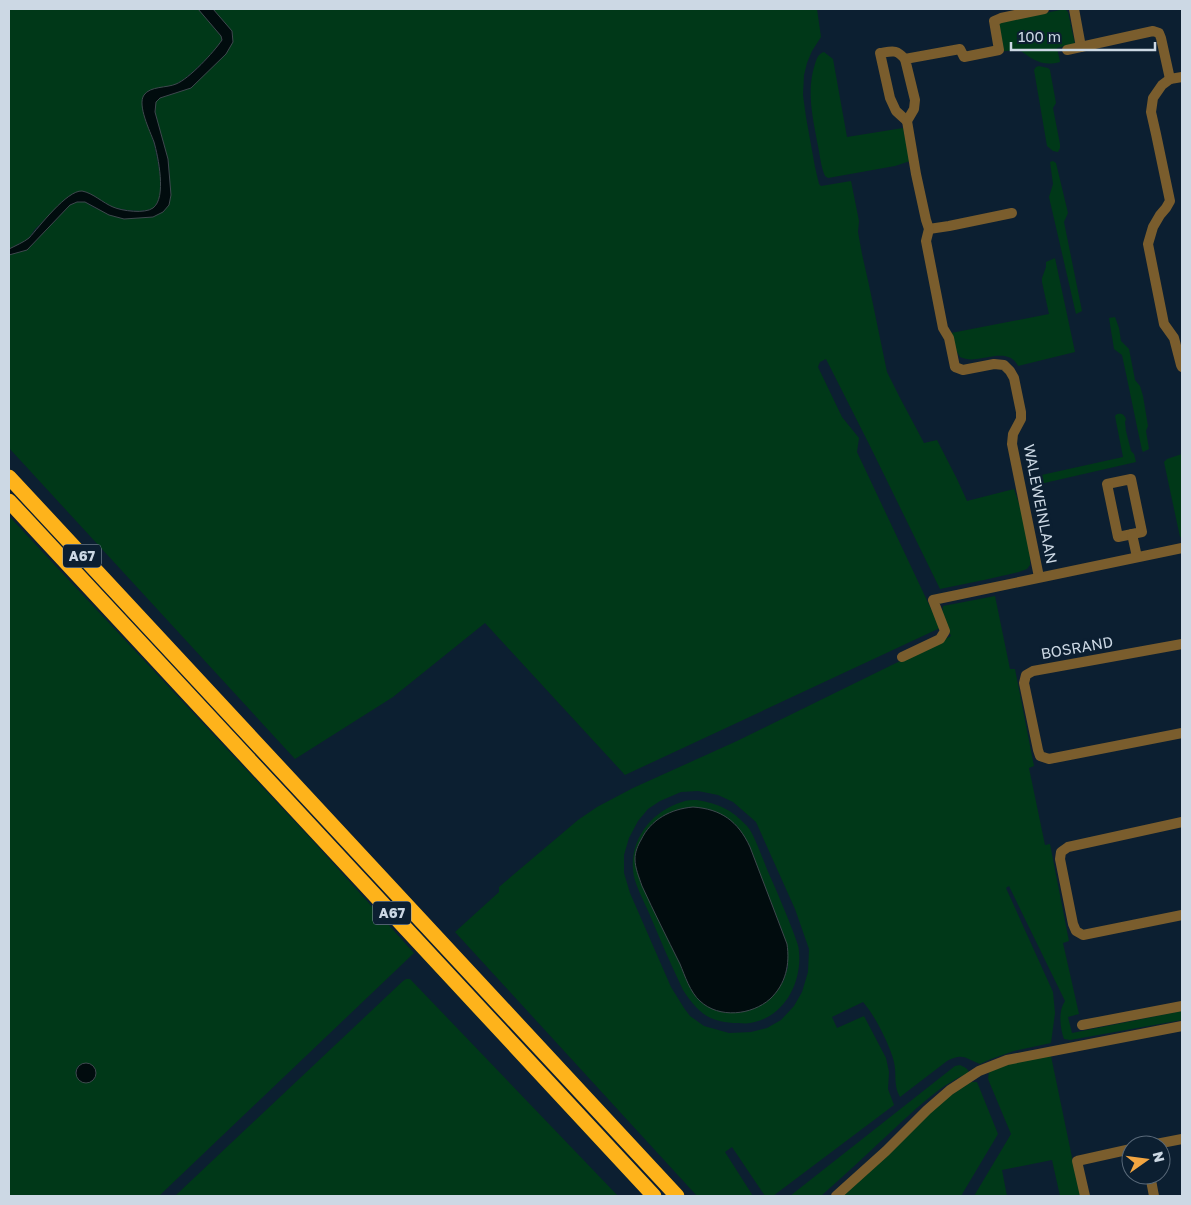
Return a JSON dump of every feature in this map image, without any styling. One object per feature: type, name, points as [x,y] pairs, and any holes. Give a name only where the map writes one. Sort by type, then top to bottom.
[{"type":"highway","name":"A67","points":[[9,477],[677,1196]]},
{"type":"highway","name":"A67","points":[[9,501],[654,1196]]},
{"type":"street","name":"WALEWEINLAAN","points":[[906,59],[960,49],[964,57],[999,50],[994,20],[1044,9]]},
{"type":"street","points":[[1074,9],[1081,47]]},
{"type":"street","points":[[1067,50],[1153,31],[1159,33],[1161,38],[1170,79]]},
{"type":"street","name":"WALEWEINLAAN","points":[[907,121],[914,109],[915,100],[906,59],[894,51],[880,53],[890,98],[896,111],[907,121],[916,174],[929,229],[926,241],[943,328],[949,338],[955,367],[963,370],[994,364],[1004,365],[1014,378],[1021,419],[1013,434],[1012,444],[1039,577]]},
{"type":"street","points":[[1182,77],[1170,79],[1162,85],[1154,98],[1151,112],[1170,201],[1153,227],[1148,244],[1164,324],[1174,338],[1182,367]]},
{"type":"street","points":[[929,229],[1012,213]]},
{"type":"street","points":[[1131,479],[1142,532],[1132,534],[1118,537],[1107,484],[1131,479]]},
{"type":"street","points":[[1132,534],[1137,557]]},
{"type":"street","points":[[902,657],[940,639],[945,631],[933,600],[1182,548]]},
{"type":"street","name":"BOSRAND","points":[[1182,644],[1033,671],[1026,675],[1024,684],[1040,756],[1049,759],[1182,732]]},
{"type":"street","points":[[1182,822],[1068,847],[1061,852],[1060,859],[1073,924],[1076,931],[1083,935],[1182,915]]},
{"type":"street","points":[[1082,1025],[1182,1006]]},
{"type":"street","points":[[836,1196],[944,1095],[979,1070],[1007,1060],[1182,1026]]},
{"type":"street","points":[[1085,1196],[1077,1161],[1121,1151]]},
{"type":"green space","points":[[9,9],[198,9],[221,36],[222,40],[213,51],[186,78],[174,85],[147,92],[143,110],[154,144],[161,182],[161,195],[153,209],[140,211],[112,207],[83,191],[69,196],[35,229],[28,239],[9,249]]},
{"type":"green space","points":[[213,9],[817,9],[821,37],[807,63],[803,95],[815,167],[821,186],[851,181],[859,221],[858,232],[862,254],[887,372],[924,443],[937,440],[967,501],[1014,489],[1025,527],[1030,565],[1027,569],[1019,572],[940,589],[826,359],[820,362],[818,367],[842,417],[859,438],[857,452],[940,628],[625,775],[485,623],[393,697],[295,759],[9,448],[9,255],[27,250],[70,205],[77,202],[85,202],[94,208],[153,217],[171,195],[168,159],[155,112],[156,102],[160,98],[191,88],[232,31]]},
{"type":"green space","points":[[1065,9],[1068,12],[1075,44],[1057,48],[1060,62],[1042,63],[1019,50],[1004,51],[999,23]]},
{"type":"green space","points":[[824,52],[833,59],[847,137],[903,128],[910,161],[895,166],[828,178],[825,176],[811,105],[812,74],[817,58]]},
{"type":"green space","points":[[1039,66],[1050,70],[1056,103],[1053,108],[1060,144],[1058,152],[1053,151],[1047,146],[1034,70]]},
{"type":"green space","points":[[1050,162],[1056,163],[1068,213],[1064,222],[1082,311],[1076,314],[1049,197],[1053,184]]},
{"type":"green space","points":[[1055,258],[1075,352],[1018,366],[1014,361],[1005,356],[972,359],[960,357],[951,333],[1049,314],[1042,278],[1046,262]]},
{"type":"green space","points":[[1115,317],[1121,341],[1129,349],[1135,380],[1140,386],[1143,396],[1148,426],[1146,431],[1149,449],[1143,452],[1122,355],[1114,349],[1109,318]]},
{"type":"green space","points":[[1123,414],[1126,419],[1126,431],[1136,462],[1040,484],[1037,476],[1123,457],[1115,416]]},
{"type":"green space","points":[[1182,454],[1182,537],[1180,537],[1164,462],[1167,459]]},
{"type":"green space","points":[[9,516],[312,840],[414,953],[159,1196],[9,1196]],"holes":[[[84,1063],[96,1073],[94,1080],[75,1072],[78,1066]]]},
{"type":"green space","points":[[995,596],[1010,669],[1015,669],[1034,766],[1029,768],[1045,845],[1050,844],[1069,941],[1063,943],[1079,1014],[1068,1017],[1072,1033],[1182,1011],[1182,1020],[1070,1040],[1064,1039],[1060,1020],[1061,1010],[1065,1001],[1009,886],[1006,888],[1053,992],[1055,1013],[1051,1043],[1014,1051],[980,1064],[964,1057],[957,1057],[947,1061],[900,1097],[894,1062],[889,1047],[877,1022],[863,1002],[832,1017],[837,1028],[864,1016],[886,1058],[889,1072],[888,1089],[894,1105],[773,1196],[765,1196],[732,1147],[725,1152],[753,1196],[697,1196],[455,932],[499,892],[499,887],[578,820],[597,807],[951,636],[942,616],[943,606]],"holes":[[[698,791],[718,795],[733,802],[756,822],[795,909],[809,949],[808,972],[802,992],[794,1006],[781,1020],[767,1028],[751,1032],[729,1033],[704,1026],[690,1016],[671,987],[630,893],[624,873],[624,855],[629,838],[638,821],[648,809],[660,801],[681,792]]]},
{"type":"green space","points":[[695,800],[712,803],[724,808],[736,815],[750,830],[798,945],[799,964],[794,987],[781,1007],[762,1020],[747,1023],[728,1023],[712,1019],[694,1005],[683,990],[635,881],[633,859],[635,848],[645,828],[661,812],[671,806]],"holes":[[[692,807],[709,809],[724,816],[737,826],[750,847],[784,936],[788,967],[783,982],[729,1012],[713,1009],[700,1001],[637,849],[646,832],[658,819],[665,815],[673,811]]]},
{"type":"green space","points":[[410,979],[618,1196],[175,1196],[403,981]]},
{"type":"green space","points":[[1051,1056],[1080,1196],[1060,1196],[1052,1160],[1002,1170],[1007,1196],[974,1196],[1011,1134],[988,1079],[989,1072],[1012,1063]]},
{"type":"green space","points":[[960,1065],[967,1069],[969,1073],[949,1083],[930,1097],[821,1196],[790,1196],[955,1066]]},
{"type":"green space","points":[[971,1082],[977,1082],[998,1134],[961,1196],[839,1196],[939,1103]]},
{"type":"shaded area","points":[[198,9],[213,9],[232,31],[233,42],[226,54],[191,88],[160,98],[156,102],[155,112],[168,159],[171,195],[169,205],[163,212],[153,217],[124,219],[109,215],[85,202],[77,202],[70,205],[27,250],[9,255],[9,249],[29,238],[61,203],[76,192],[86,192],[113,207],[128,211],[149,210],[157,203],[161,186],[158,157],[143,111],[142,99],[150,90],[176,84],[188,77],[222,40],[221,36]]},
{"type":"shaded area","points":[[693,807],[712,810],[728,818],[740,830],[750,847],[787,944],[788,959],[786,973],[780,987],[770,999],[754,1009],[735,1013],[716,1011],[696,997],[688,984],[642,886],[636,869],[637,849],[650,826],[662,816],[677,810]]},
{"type":"shaded area","points":[[86,1063],[93,1066],[96,1073],[93,1080],[86,1083],[79,1080],[76,1073],[79,1066]]}]
